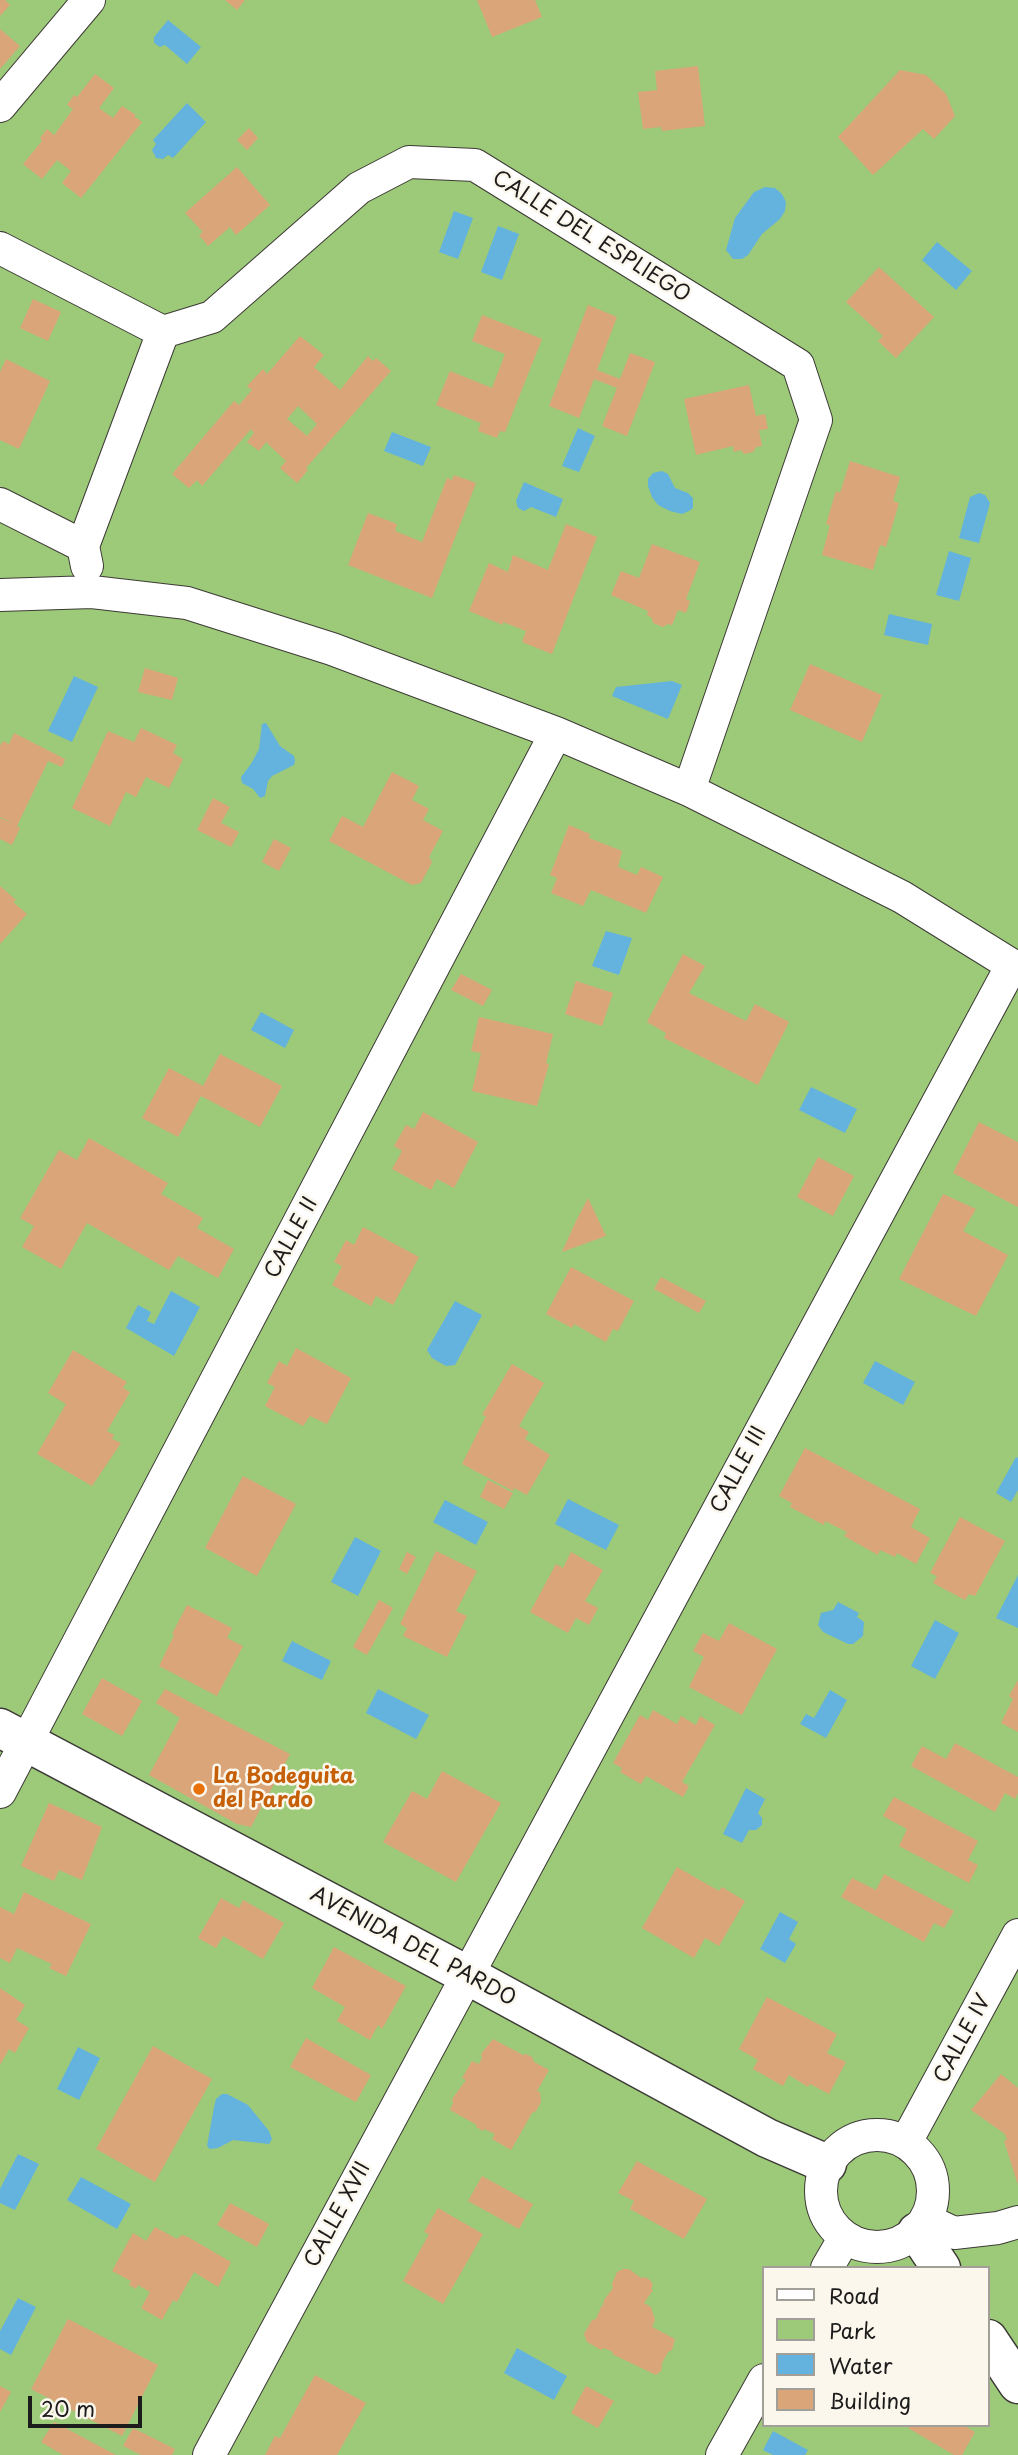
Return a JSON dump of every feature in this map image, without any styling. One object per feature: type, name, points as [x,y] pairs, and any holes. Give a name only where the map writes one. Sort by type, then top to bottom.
[{"type":"street","points":[[0,106],[89,0]]},
{"type":"street","name":"CALLE DEL ESPLIEGO","points":[[163,332],[212,317],[359,188],[409,162],[475,165],[798,365],[816,420],[689,790]]},
{"type":"street","points":[[0,248],[163,332],[83,546],[92,592]]},
{"type":"street","points":[[0,504],[83,546]]},
{"type":"street","points":[[0,595],[92,592],[187,603],[332,649],[556,733],[689,790],[902,897],[1015,967]]},
{"type":"street","name":"CALLE II","points":[[0,1792],[13,1735],[556,733]]},
{"type":"street","name":"CALLE III","points":[[467,1975],[1015,967]]},
{"type":"street","name":"AVENIDA DEL PARDO","points":[[13,1735],[768,2138],[828,2164]]},
{"type":"street","name":"CALLE IV","points":[[906,2142],[1018,1935]]},
{"type":"street","name":"CALLE XVII","points":[[209,2455],[467,1975]]},
{"type":"street","points":[[884,2134],[906,2142],[923,2157],[932,2177],[933,2200],[921,2226],[895,2245],[869,2248],[845,2237],[830,2222],[822,2204],[821,2183],[828,2164],[842,2146],[862,2136],[884,2134]]},
{"type":"street","points":[[921,2226],[954,2233],[998,2228],[1018,2222]]},
{"type":"street","points":[[921,2226],[940,2266]]},
{"type":"street","points":[[828,2266],[845,2237]]},
{"type":"street","points":[[990,2342],[1018,2384]]},
{"type":"street","points":[[722,2455],[762,2383]]},
{"type":"green space","points":[[0,0],[1018,0],[1018,2455],[0,2455]]},
{"type":"water","points":[[168,20],[201,47],[187,64],[165,45],[160,47],[154,43],[154,37]]},
{"type":"water","points":[[187,103],[206,122],[173,158],[168,155],[163,159],[156,158],[152,150],[156,144],[153,140]]},
{"type":"water","points":[[765,187],[775,188],[782,194],[786,202],[785,211],[780,219],[762,234],[748,255],[742,259],[733,259],[726,250],[735,218],[754,192]]},
{"type":"water","points":[[454,211],[473,218],[458,259],[439,252]]},
{"type":"water","points":[[498,226],[519,234],[502,280],[481,272]]},
{"type":"water","points":[[937,242],[972,271],[956,290],[922,260]]},
{"type":"water","points":[[578,428],[595,436],[579,472],[562,466]]},
{"type":"water","points":[[392,432],[431,447],[423,466],[384,451]]},
{"type":"water","points":[[662,471],[668,474],[675,488],[693,498],[693,508],[682,514],[658,505],[652,497],[648,479],[653,473]]},
{"type":"water","points":[[524,482],[563,499],[556,517],[531,507],[524,511],[518,508],[516,501]]},
{"type":"water","points":[[979,493],[985,495],[990,503],[979,543],[959,538],[970,497]]},
{"type":"water","points":[[949,551],[971,558],[959,601],[936,595]]},
{"type":"water","points":[[889,614],[932,624],[928,645],[884,635]]},
{"type":"water","points":[[74,676],[98,687],[72,742],[48,731]]},
{"type":"water","points":[[672,681],[682,685],[668,719],[612,696],[616,687]]},
{"type":"water","points":[[266,723],[280,746],[294,756],[295,761],[294,765],[272,776],[268,781],[265,796],[260,798],[253,789],[242,783],[241,777],[259,749],[262,724]]},
{"type":"water","points":[[606,931],[632,938],[619,975],[592,966]]},
{"type":"water","points":[[261,1012],[294,1030],[285,1048],[251,1030]]},
{"type":"water","points":[[811,1087],[857,1109],[845,1133],[799,1110]]},
{"type":"water","points":[[171,1291],[200,1307],[174,1356],[126,1328],[138,1305],[151,1312],[147,1321],[154,1324]]},
{"type":"water","points":[[455,1301],[482,1315],[455,1365],[446,1366],[432,1358],[427,1350]]},
{"type":"water","points":[[875,1361],[915,1382],[903,1405],[863,1383]]},
{"type":"water","points":[[1016,1457],[1018,1490],[1011,1502],[996,1493]]},
{"type":"water","points":[[568,1499],[619,1525],[606,1550],[555,1524]]},
{"type":"water","points":[[445,1500],[488,1522],[476,1545],[433,1522]]},
{"type":"water","points":[[355,1537],[381,1551],[358,1596],[331,1582]]},
{"type":"water","points":[[1018,1575],[1018,1628],[996,1618]]},
{"type":"water","points":[[838,1602],[859,1613],[857,1617],[864,1622],[863,1636],[853,1644],[823,1632],[818,1625],[821,1613],[833,1610]]},
{"type":"water","points":[[935,1620],[959,1633],[935,1679],[911,1666]]},
{"type":"water","points":[[292,1641],[331,1661],[322,1680],[282,1661]]},
{"type":"water","points":[[378,1689],[429,1715],[416,1739],[366,1713]]},
{"type":"water","points":[[830,1690],[847,1700],[826,1738],[800,1724],[806,1714],[814,1718]]},
{"type":"water","points":[[746,1788],[765,1799],[758,1813],[762,1818],[762,1825],[756,1830],[749,1830],[742,1843],[723,1834]]},
{"type":"water","points":[[780,1912],[798,1922],[789,1939],[796,1944],[785,1963],[760,1949]]},
{"type":"water","points":[[78,2047],[100,2058],[79,2100],[57,2089]]},
{"type":"water","points":[[222,2094],[248,2105],[269,2131],[272,2139],[269,2144],[233,2140],[218,2148],[210,2149],[207,2146],[216,2099]]},
{"type":"water","points":[[18,2154],[39,2164],[15,2210],[0,2203],[0,2189]]},
{"type":"water","points":[[81,2177],[131,2204],[117,2229],[67,2200]]},
{"type":"water","points":[[18,2298],[36,2307],[11,2355],[0,2349],[0,2331]]},
{"type":"water","points":[[517,2348],[567,2376],[554,2400],[504,2373]]},
{"type":"water","points":[[773,2431],[808,2450],[805,2455],[773,2455],[763,2450]]},
{"type":"building","points":[[0,0],[5,0],[10,5],[0,16]]},
{"type":"building","points":[[225,0],[245,0],[237,10]]},
{"type":"building","points":[[477,0],[535,0],[542,17],[492,37]]},
{"type":"building","points":[[0,29],[20,46],[0,69]]},
{"type":"building","points":[[698,66],[705,126],[662,131],[661,127],[643,129],[638,92],[657,90],[655,71]]},
{"type":"building","points":[[900,70],[926,75],[946,94],[955,116],[934,139],[923,129],[873,175],[838,137]]},
{"type":"building","points":[[95,74],[114,88],[99,108],[113,118],[122,106],[142,122],[81,198],[62,183],[71,171],[57,160],[42,179],[23,164],[42,141],[40,138],[47,129],[55,134],[73,109],[67,105]]},
{"type":"building","points":[[249,128],[258,138],[247,150],[237,140]]},
{"type":"building","points":[[237,167],[270,205],[236,235],[230,227],[208,246],[199,235],[203,232],[185,213]]},
{"type":"building","points":[[879,267],[934,317],[896,358],[878,341],[883,336],[846,302]]},
{"type":"building","points":[[33,299],[61,312],[48,341],[20,328]]},
{"type":"building","points":[[588,305],[617,317],[597,370],[620,379],[630,353],[655,362],[627,436],[602,426],[617,388],[594,379],[579,418],[549,406]]},
{"type":"building","points":[[482,315],[542,339],[505,432],[500,431],[497,438],[478,431],[481,423],[436,405],[450,371],[492,388],[505,354],[472,341]]},
{"type":"building","points":[[300,336],[324,355],[314,367],[340,390],[368,356],[373,361],[376,358],[391,371],[306,468],[308,470],[297,483],[280,468],[286,461],[266,442],[259,451],[247,442],[254,433],[251,429],[202,486],[197,480],[189,488],[172,474],[234,401],[239,405],[252,390],[247,386],[263,369],[267,374]],"holes":[[[298,406],[317,424],[307,436],[287,419]]]},
{"type":"building","points":[[6,359],[50,381],[19,449],[0,440],[0,372]]},
{"type":"building","points":[[749,385],[756,416],[765,414],[768,429],[759,430],[762,446],[744,454],[741,450],[734,452],[733,446],[696,455],[684,399]]},
{"type":"building","points":[[850,461],[900,477],[893,501],[899,503],[886,547],[880,545],[873,570],[822,555],[830,525],[826,524],[836,491],[840,493]]},
{"type":"building","points":[[454,475],[476,483],[432,598],[348,565],[368,513],[397,524],[395,531],[422,542],[447,478],[452,480]]},
{"type":"building","points":[[566,524],[597,537],[552,654],[522,642],[526,631],[469,611],[489,563],[508,572],[513,555],[548,570]]},
{"type":"building","points":[[652,544],[700,562],[686,599],[690,601],[686,613],[678,610],[672,625],[663,627],[653,623],[652,618],[647,615],[648,611],[611,595],[621,571],[639,578]]},
{"type":"building","points":[[810,664],[882,695],[862,742],[790,710]]},
{"type":"building","points":[[145,668],[178,678],[172,700],[138,692]]},
{"type":"building","points":[[141,728],[177,745],[173,753],[183,759],[169,788],[146,777],[136,797],[126,792],[110,826],[72,808],[108,731],[134,742]]},
{"type":"building","points":[[14,733],[65,759],[62,767],[48,761],[17,826],[20,828],[12,845],[0,839],[0,818],[15,824],[0,817],[0,746],[3,741],[9,744]]},
{"type":"building","points":[[392,772],[419,786],[412,800],[429,809],[423,820],[443,831],[429,857],[432,862],[421,883],[412,885],[329,841],[342,816],[363,827]]},
{"type":"building","points":[[213,798],[230,807],[221,823],[239,832],[231,847],[197,830]]},
{"type":"building","points":[[569,825],[590,834],[589,838],[622,851],[618,867],[637,875],[641,867],[663,877],[646,913],[591,890],[583,906],[551,893],[557,878],[550,875]]},
{"type":"building","points":[[274,839],[291,848],[279,871],[262,862]]},
{"type":"building","points":[[0,886],[27,914],[0,944]]},
{"type":"building","points":[[683,954],[705,966],[689,993],[746,1021],[755,1004],[789,1022],[758,1085],[664,1038],[666,1033],[647,1022]]},
{"type":"building","points":[[461,974],[492,990],[483,1006],[451,990]]},
{"type":"building","points":[[576,981],[613,993],[602,1026],[565,1014]]},
{"type":"building","points":[[479,1017],[553,1034],[546,1063],[549,1064],[537,1106],[472,1091],[481,1053],[471,1051]]},
{"type":"building","points":[[220,1054],[282,1086],[260,1127],[201,1096],[178,1137],[142,1118],[169,1068],[203,1086]]},
{"type":"building","points":[[423,1112],[478,1142],[454,1188],[437,1179],[431,1190],[392,1169],[402,1151],[394,1146],[406,1125],[414,1129]]},
{"type":"building","points":[[979,1122],[1018,1142],[1018,1207],[953,1173]]},
{"type":"building","points":[[89,1138],[168,1183],[161,1194],[203,1218],[197,1228],[234,1249],[218,1278],[178,1256],[169,1270],[87,1223],[61,1269],[22,1247],[34,1226],[20,1218],[59,1150],[77,1160]]},
{"type":"building","points":[[818,1157],[854,1176],[833,1216],[797,1197]]},
{"type":"building","points":[[943,1194],[976,1209],[963,1231],[1008,1255],[976,1316],[899,1279]]},
{"type":"building","points":[[588,1198],[606,1236],[562,1252],[576,1221]]},
{"type":"building","points":[[363,1227],[419,1257],[393,1305],[376,1296],[371,1306],[332,1285],[342,1266],[334,1262],[346,1240],[354,1245]]},
{"type":"building","points":[[571,1267],[634,1301],[618,1331],[613,1329],[606,1342],[574,1324],[572,1328],[546,1314]]},
{"type":"building","points":[[661,1277],[706,1301],[699,1313],[654,1289]]},
{"type":"building","points":[[296,1348],[351,1378],[327,1424],[310,1416],[303,1426],[265,1406],[275,1387],[267,1383],[279,1361],[287,1366]]},
{"type":"building","points":[[73,1350],[127,1382],[123,1388],[130,1392],[107,1431],[114,1435],[112,1439],[121,1443],[92,1486],[37,1454],[66,1404],[48,1393]]},
{"type":"building","points":[[512,1364],[544,1383],[519,1426],[529,1432],[525,1439],[550,1455],[527,1495],[514,1488],[513,1491],[462,1464],[486,1416],[482,1415]]},
{"type":"building","points":[[805,1448],[920,1509],[911,1527],[930,1538],[916,1564],[897,1553],[895,1557],[880,1550],[878,1555],[844,1536],[847,1532],[825,1521],[824,1525],[790,1507],[792,1503],[779,1496]]},
{"type":"building","points":[[243,1476],[296,1504],[257,1576],[205,1548]]},
{"type":"building","points":[[488,1480],[513,1493],[504,1509],[480,1497]]},
{"type":"building","points":[[960,1517],[1005,1541],[975,1596],[969,1594],[965,1600],[933,1583],[937,1576],[930,1573]]},
{"type":"building","points":[[436,1551],[477,1571],[456,1611],[467,1616],[447,1657],[403,1636],[407,1628],[400,1624]]},
{"type":"building","points":[[407,1552],[416,1557],[407,1574],[399,1569]]},
{"type":"building","points":[[571,1552],[603,1570],[585,1601],[598,1608],[589,1625],[576,1618],[568,1633],[530,1612],[556,1564],[563,1568]]},
{"type":"building","points":[[379,1600],[393,1608],[367,1655],[353,1647]]},
{"type":"building","points":[[187,1605],[232,1628],[227,1638],[243,1646],[217,1696],[159,1666]]},
{"type":"building","points":[[729,1623],[777,1649],[742,1715],[689,1687],[704,1657],[693,1651],[703,1633],[719,1641]]},
{"type":"building","points":[[102,1678],[142,1701],[122,1736],[82,1714]]},
{"type":"building","points":[[1018,1680],[1018,1732],[1001,1723],[1013,1699],[1009,1696]]},
{"type":"building","points":[[165,1689],[290,1754],[251,1827],[237,1824],[149,1775],[180,1718],[156,1703]]},
{"type":"building","points":[[653,1710],[677,1724],[681,1716],[696,1725],[700,1716],[715,1725],[682,1782],[689,1786],[683,1797],[646,1776],[641,1784],[620,1772],[622,1768],[613,1763],[640,1715],[648,1720]]},
{"type":"building","points":[[955,1743],[1018,1777],[1018,1793],[1015,1799],[1005,1793],[995,1812],[911,1766],[922,1746],[946,1759]]},
{"type":"building","points":[[442,1771],[501,1803],[456,1882],[383,1842],[412,1791],[427,1799]]},
{"type":"building","points":[[894,1797],[978,1841],[968,1860],[978,1865],[969,1883],[899,1846],[907,1829],[883,1816]]},
{"type":"building","points":[[49,1803],[102,1827],[82,1880],[59,1870],[54,1881],[21,1866]]},
{"type":"building","points":[[677,1867],[719,1891],[722,1887],[745,1901],[719,1946],[705,1938],[694,1958],[642,1928]]},
{"type":"building","points":[[884,1874],[954,1911],[944,1928],[934,1923],[924,1942],[841,1897],[852,1878],[876,1890]]},
{"type":"building","points":[[24,1892],[91,1924],[66,1976],[49,1968],[52,1964],[17,1948],[10,1963],[0,1958],[0,1907],[14,1914]]},
{"type":"building","points":[[221,1898],[239,1908],[243,1900],[284,1923],[263,1959],[223,1936],[216,1948],[198,1938]]},
{"type":"building","points":[[334,1947],[406,1986],[382,2029],[378,2025],[370,2040],[337,2021],[345,2007],[312,1988]]},
{"type":"building","points":[[0,1988],[25,2005],[16,2020],[29,2028],[15,2053],[9,2049],[0,2065]]},
{"type":"building","points":[[767,1997],[837,2034],[827,2053],[846,2062],[829,2094],[810,2084],[808,2087],[789,2075],[783,2086],[753,2069],[758,2060],[739,2049]]},
{"type":"building","points":[[306,2038],[371,2075],[356,2102],[290,2067]]},
{"type":"building","points":[[493,2039],[532,2057],[534,2062],[549,2070],[537,2091],[540,2092],[541,2102],[511,2150],[492,2139],[495,2134],[484,2129],[483,2131],[450,2110],[452,2099],[466,2080],[462,2078],[472,2061],[479,2064],[481,2054]]},
{"type":"building","points":[[153,2046],[212,2079],[155,2182],[96,2149]]},
{"type":"building","points":[[1001,2074],[1018,2088],[1018,2185],[1004,2141],[1007,2140],[1005,2134],[971,2110]]},
{"type":"building","points":[[637,2161],[707,2199],[684,2239],[630,2209],[634,2201],[618,2193]]},
{"type":"building","points":[[482,2176],[533,2204],[519,2229],[468,2201]]},
{"type":"building","points":[[230,2203],[269,2224],[257,2247],[217,2225]]},
{"type":"building","points":[[438,2208],[483,2234],[443,2304],[403,2281],[429,2234],[424,2232]]},
{"type":"building","points":[[155,2227],[177,2239],[182,2235],[188,2237],[231,2262],[218,2287],[194,2272],[177,2302],[173,2300],[162,2320],[141,2308],[150,2292],[138,2285],[136,2289],[129,2285],[131,2281],[112,2271],[133,2233],[146,2241]]},
{"type":"building","points":[[629,2269],[641,2278],[650,2280],[653,2290],[644,2303],[651,2307],[655,2320],[652,2327],[675,2339],[672,2350],[662,2363],[661,2371],[656,2375],[612,2354],[613,2352],[604,2348],[601,2350],[587,2342],[584,2334],[592,2320],[596,2319],[604,2300],[613,2288],[617,2272]]},
{"type":"building","points":[[68,2319],[158,2365],[122,2436],[31,2389]]},
{"type":"building","points":[[315,2375],[366,2403],[337,2455],[265,2455],[275,2436],[280,2438]]},
{"type":"building","points":[[0,2386],[11,2392],[0,2412]]},
{"type":"building","points":[[586,2386],[614,2401],[598,2428],[571,2413]]},
{"type":"building","points":[[54,2422],[116,2455],[63,2455],[41,2442]]},
{"type":"building","points":[[966,2427],[975,2432],[962,2455],[954,2455],[908,2428]]},
{"type":"building","points":[[133,2428],[175,2449],[172,2455],[141,2455],[123,2446]]},
{"type":"place","name":"La Bodeguita del Pardo","points":[[199,1789]]}]
